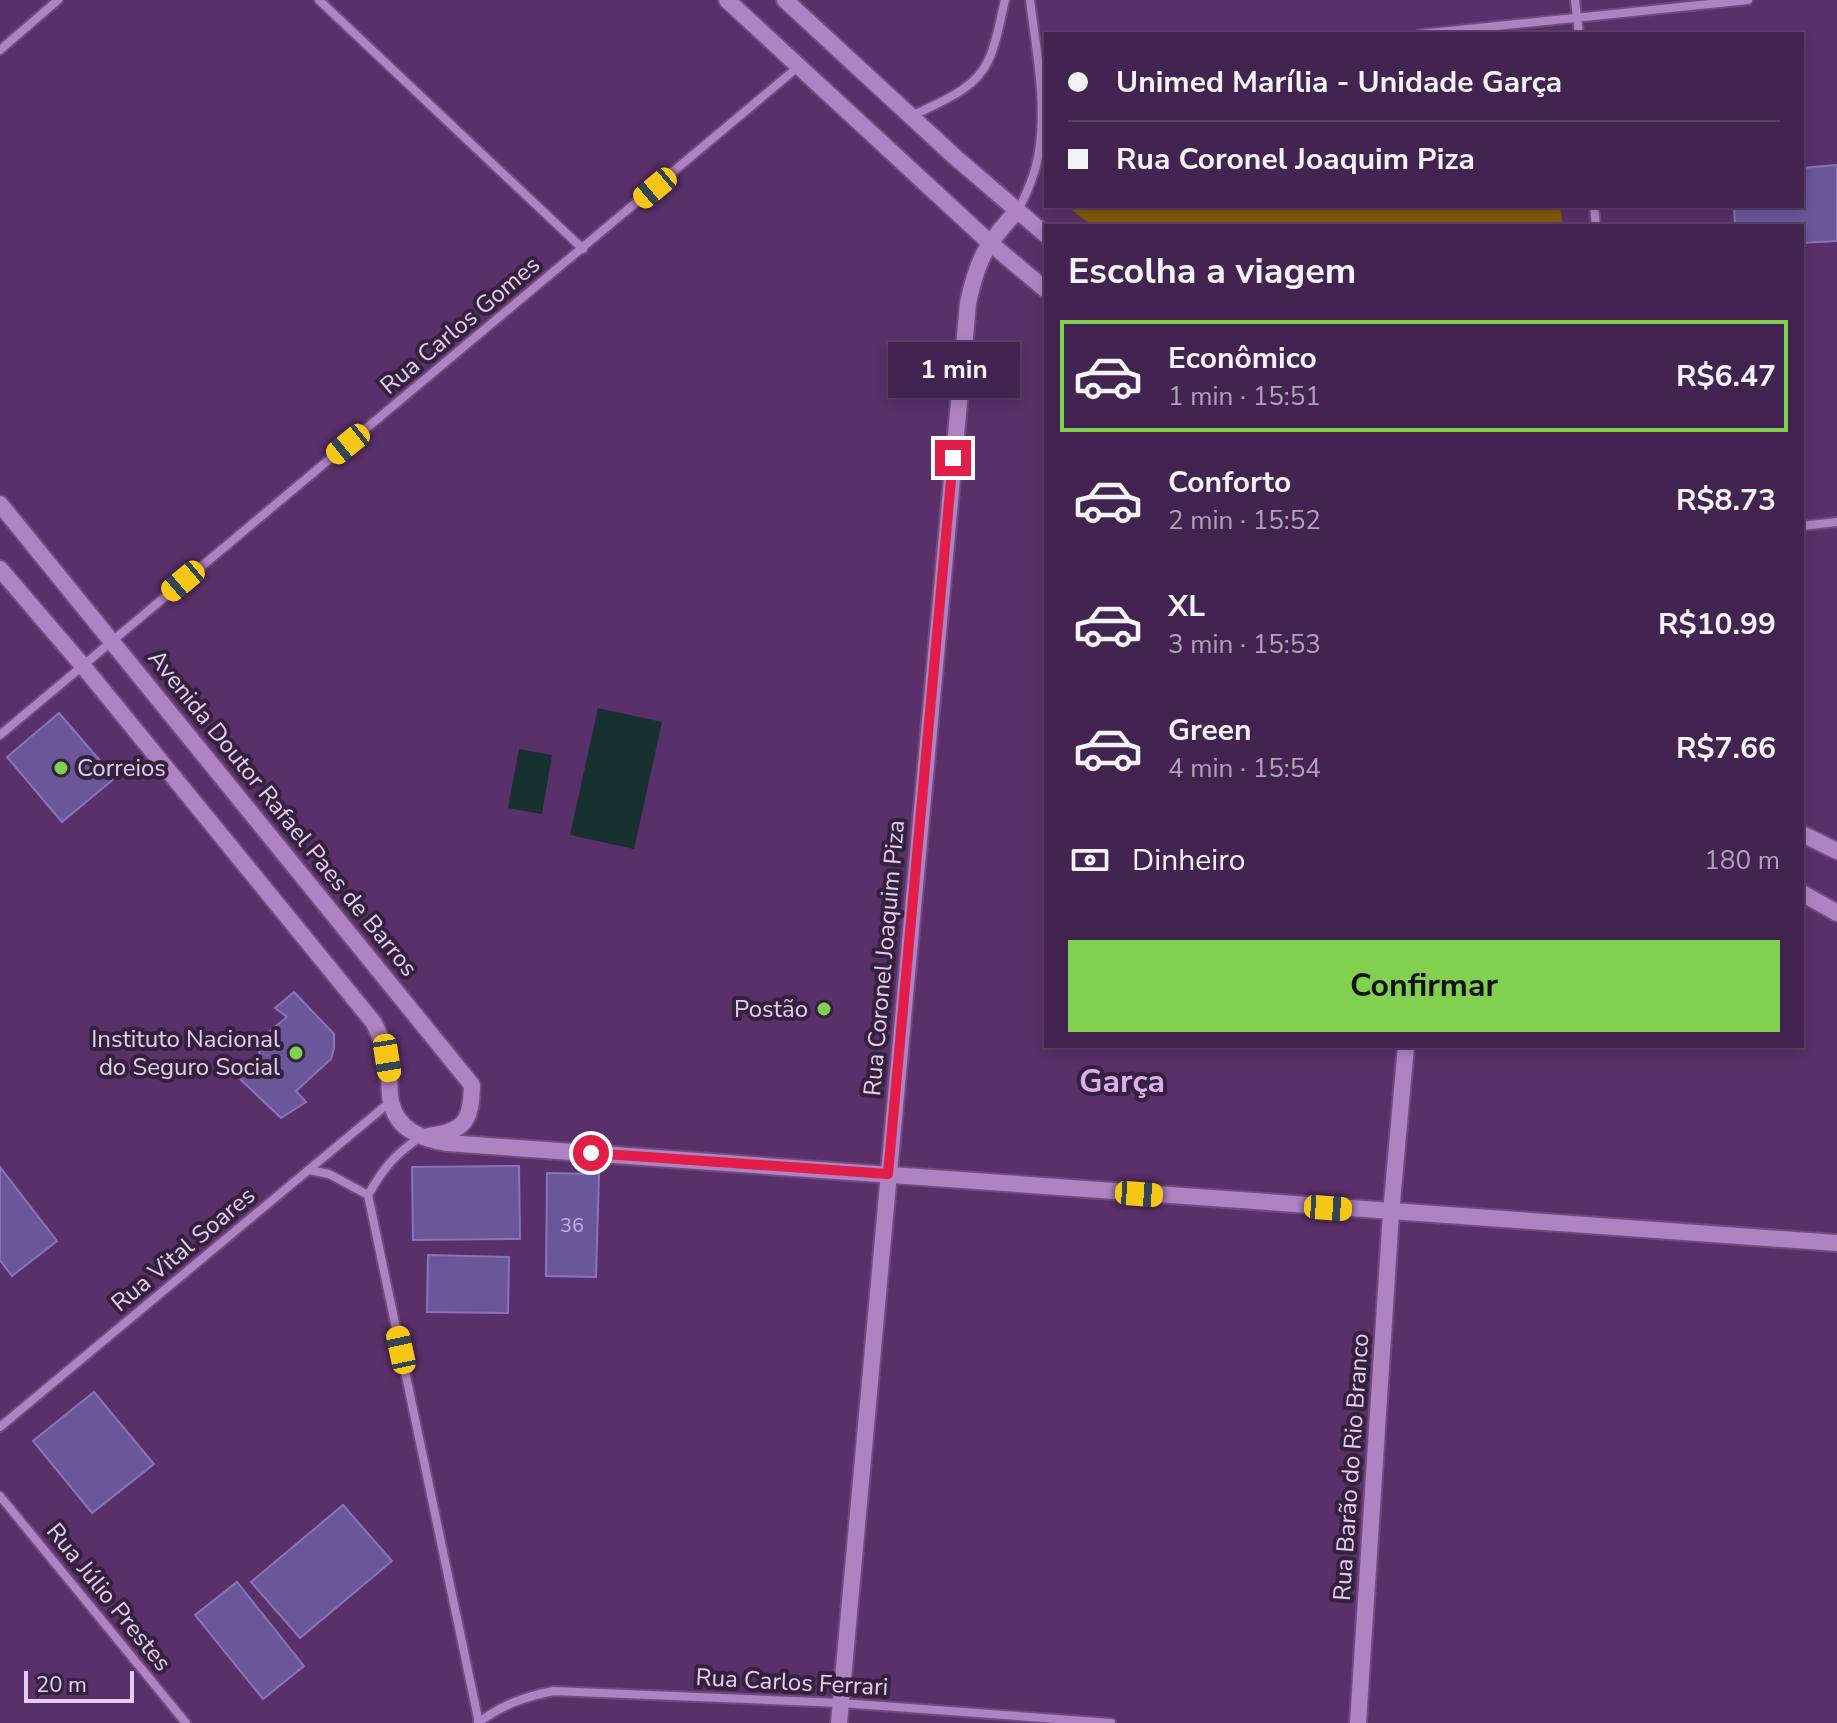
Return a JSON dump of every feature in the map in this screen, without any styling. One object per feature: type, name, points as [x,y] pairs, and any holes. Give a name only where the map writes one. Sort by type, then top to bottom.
[{"type":"main road","points":[[727,0],[989,242],[1044,288]]},
{"type":"main road","points":[[785,0],[1044,233]]},
{"type":"main road","name":"Rua Coronel Joaquim Piza","points":[[839,1723],[968,303],[975,273],[989,242],[1017,211]]},
{"type":"main road","name":"Avenida Doutor Rafael Paes de Barros","points":[[0,504],[472,1085],[471,1110],[459,1127],[449,1133],[419,1138]]},
{"type":"main road","points":[[0,569],[374,1023],[387,1058],[391,1102],[405,1127],[419,1138],[447,1143],[1391,1213],[1837,1243]]},
{"type":"main road","points":[[1804,835],[1837,851]]},
{"type":"main road","points":[[1804,894],[1837,913]]},
{"type":"main road","name":"Rua Barão do Rio Branco","points":[[1358,1723],[1391,1213],[1406,1048]]},
{"type":"street","points":[[0,50],[58,0]]},
{"type":"street","points":[[319,0],[583,249]]},
{"type":"street","points":[[911,116],[961,91],[975,80],[988,62],[1005,0]]},
{"type":"street","points":[[1017,211],[1032,181],[1039,151],[1042,72],[1030,0]]},
{"type":"street","points":[[1575,0],[1579,32]]},
{"type":"street","points":[[1440,32],[1748,0]]},
{"type":"street","name":"Rua Carlos Gomes","points":[[0,735],[798,67]]},
{"type":"street","points":[[1804,526],[1837,522]]},
{"type":"street","name":"Rua Vital Soares","points":[[0,1427],[391,1102]]},
{"type":"street","points":[[419,1138],[397,1153],[383,1169],[368,1195],[479,1723]]},
{"type":"street","points":[[309,1170],[329,1174],[368,1195]]},
{"type":"street","name":"Rua Júlio Prestes","points":[[0,1496],[186,1723]]},
{"type":"street","name":"Rua Carlos Ferrari","points":[[479,1723],[498,1708],[520,1698],[553,1691],[841,1703],[1111,1723]]},
{"type":"shaded area","points":[[1070,208],[1560,208],[1563,224],[1090,224]]},
{"type":"shaded area","points":[[598,708],[662,722],[634,849],[570,835]]},
{"type":"shaded area","points":[[519,749],[552,755],[542,814],[508,808]]},
{"type":"building","points":[[1837,165],[1837,241],[1804,243],[1804,224],[1735,224],[1734,208],[1804,208],[1804,168]]},
{"type":"building","name":"Correios","points":[[59,713],[115,778],[62,822],[7,757]]},
{"type":"building","name":"Instituto Nacional do Seguro Social","points":[[294,992],[334,1034],[334,1048],[331,1059],[296,1091],[306,1102],[281,1118],[238,1077],[260,1058],[258,1037],[287,1017],[275,1008]]},
{"type":"building","points":[[519,1166],[520,1239],[413,1240],[412,1167]]},
{"type":"building","points":[[0,1167],[57,1241],[12,1276],[0,1260]]},
{"type":"building","points":[[547,1173],[599,1174],[596,1277],[546,1276]]},
{"type":"building","points":[[428,1255],[509,1257],[508,1313],[427,1312]]},
{"type":"building","points":[[94,1392],[154,1464],[92,1513],[33,1441]]},
{"type":"building","points":[[343,1505],[392,1561],[300,1638],[251,1582]]},
{"type":"building","points":[[237,1582],[304,1666],[263,1699],[195,1615]]},
{"type":"place","name":"Correios","points":[[61,768]]},
{"type":"place","name":"Postão","points":[[824,1009]]},
{"type":"place","name":"Instituto Nacional do Seguro Social","points":[[296,1053]]},
{"type":"district","name":"Garça","points":[[1122,1081]]},
{"type":"route","points":[[591,1153],[888,1174],[953,458]]}]
